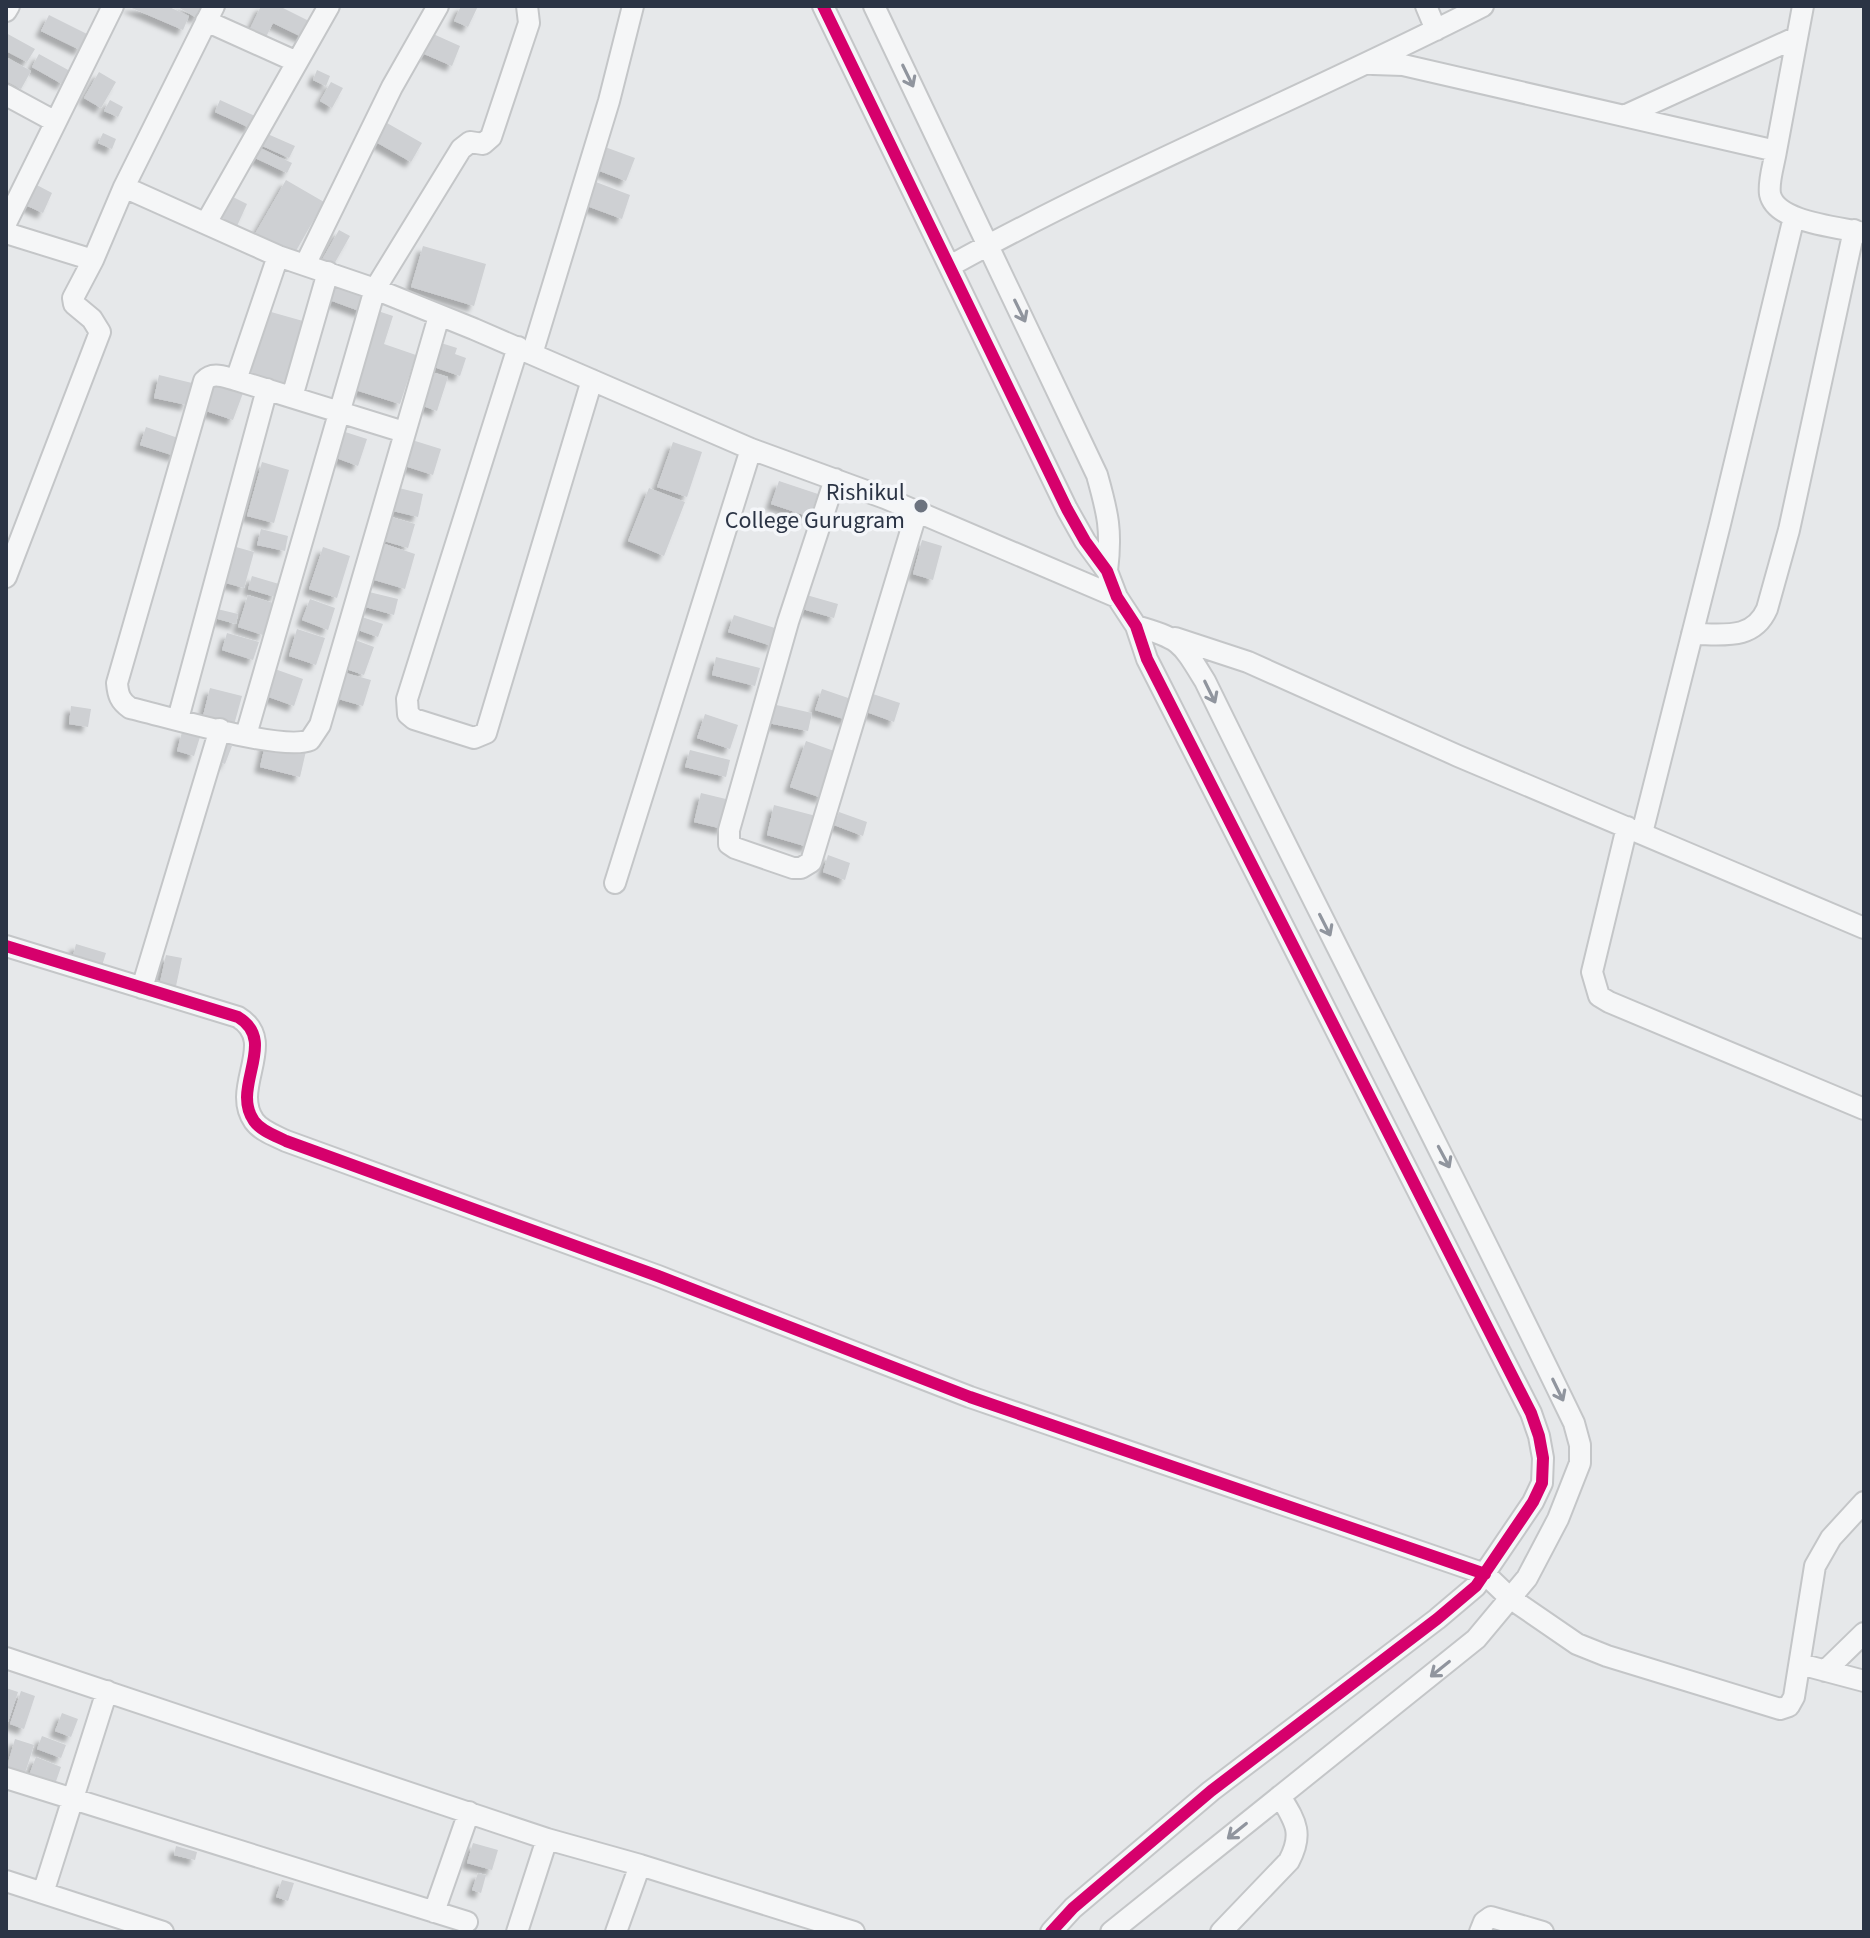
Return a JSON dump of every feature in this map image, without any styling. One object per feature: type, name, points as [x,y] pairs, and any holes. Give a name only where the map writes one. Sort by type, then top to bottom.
[{"type":"street","points":[[6,223],[113,6]]},
{"type":"street","points":[[206,223],[329,6]]},
{"type":"street","points":[[305,265],[392,87],[438,6]]},
{"type":"street","points":[[246,735],[375,289],[461,149],[470,142],[483,144],[491,137],[529,23],[527,6]]},
{"type":"street","points":[[592,380],[486,733],[474,738],[414,719],[408,714],[407,699],[609,101],[633,6]]},
{"type":"street","points":[[823,6],[1067,509],[1107,571],[1117,597],[1136,626],[1147,659],[1531,1413],[1543,1458],[1542,1483],[1533,1502],[1476,1586],[1211,1791],[1073,1908],[1051,1932]]},
{"type":"street","points":[[874,6],[1097,475],[1110,519],[1107,571]]},
{"type":"street","points":[[1426,6],[1436,30]]},
{"type":"street","points":[[950,266],[1066,204],[1370,64],[1483,6]]},
{"type":"street","points":[[1692,634],[1738,634],[1751,630],[1762,620],[1767,609],[1789,530],[1859,231],[1794,217],[1774,205],[1770,195],[1803,6]]},
{"type":"street","points":[[6,577],[100,332],[98,325],[77,308],[73,298],[210,13],[297,62]]},
{"type":"street","points":[[1624,116],[1797,37]]},
{"type":"street","points":[[1370,64],[1403,65],[1776,151]]},
{"type":"street","points":[[6,95],[54,121]]},
{"type":"street","points":[[124,187],[278,256],[375,289],[751,449],[917,511],[1117,597]]},
{"type":"street","points":[[1794,217],[1692,634],[1592,972],[1599,996],[1609,1002],[1864,1109]]},
{"type":"street","points":[[6,233],[93,260]]},
{"type":"street","points":[[236,380],[278,256]]},
{"type":"street","points":[[292,397],[328,272]]},
{"type":"street","points":[[404,432],[236,380],[216,375],[204,381],[117,683],[118,694],[130,708],[296,744],[310,740],[316,733],[439,316]]},
{"type":"street","points":[[178,719],[267,389]]},
{"type":"street","points":[[615,883],[751,449]]},
{"type":"street","points":[[835,479],[788,622],[729,830],[727,839],[735,848],[793,868],[801,868],[811,862],[917,511]]},
{"type":"street","points":[[1136,626],[1248,662],[1864,928]]},
{"type":"street","points":[[1111,1932],[1476,1639],[1527,1578],[1574,1482],[1580,1463],[1580,1445],[1574,1423],[1467,1200],[1392,1059],[1205,681],[1187,649],[1172,637]]},
{"type":"street","points":[[142,988],[220,729]]},
{"type":"street","points":[[6,946],[238,1017],[250,1024],[255,1047],[247,1091],[249,1109],[255,1122],[286,1141],[658,1276],[970,1397],[1485,1574],[1510,1598],[1577,1644],[1780,1709],[1789,1706],[1794,1697],[1815,1566],[1831,1538],[1864,1502]]},
{"type":"street","points":[[1825,1671],[1864,1633]]},
{"type":"street","points":[[6,1658],[547,1839],[854,1932]]},
{"type":"street","points":[[1800,1664],[1864,1681]]},
{"type":"street","points":[[43,1893],[107,1691]]},
{"type":"street","points":[[6,1778],[467,1922]]},
{"type":"street","points":[[1221,1932],[1289,1861],[1297,1847],[1295,1821],[1280,1796]]},
{"type":"street","points":[[434,1912],[469,1812]]},
{"type":"street","points":[[517,1932],[547,1839]]},
{"type":"street","points":[[616,1932],[640,1865]]},
{"type":"street","points":[[6,1881],[163,1932]]},
{"type":"street","points":[[1480,1932],[1484,1922],[1491,1917],[1543,1932]]},
{"type":"building","points":[[127,6],[167,6],[189,16],[183,30]]},
{"type":"building","points":[[176,6],[204,6],[197,18]]},
{"type":"building","points":[[261,6],[279,6],[311,22],[304,38],[273,23],[264,41],[248,33]]},
{"type":"building","points":[[461,6],[478,6],[468,27],[454,21]]},
{"type":"building","points":[[49,15],[87,34],[80,50],[41,31]]},
{"type":"building","points":[[6,33],[35,49],[27,62],[6,51]]},
{"type":"building","points":[[431,33],[460,46],[452,66],[422,53]]},
{"type":"building","points":[[39,54],[70,71],[62,84],[32,67]]},
{"type":"building","points":[[6,57],[31,71],[21,89],[6,81]]},
{"type":"building","points":[[317,70],[330,76],[326,86],[313,80]]},
{"type":"building","points":[[99,72],[116,82],[101,108],[84,98]]},
{"type":"building","points":[[331,82],[343,88],[332,108],[320,101]]},
{"type":"building","points":[[110,100],[123,107],[118,117],[104,111]]},
{"type":"building","points":[[220,100],[255,116],[250,128],[215,112]]},
{"type":"building","points":[[387,123],[422,143],[411,162],[376,142]]},
{"type":"building","points":[[263,132],[295,146],[289,158],[258,144]]},
{"type":"building","points":[[103,133],[116,139],[112,149],[98,143]]},
{"type":"building","points":[[256,146],[292,163],[287,173],[251,156]]},
{"type":"building","points":[[605,147],[635,158],[626,181],[597,170]]},
{"type":"building","points":[[286,180],[324,202],[293,256],[255,234]]},
{"type":"building","points":[[596,182],[630,195],[622,219],[587,206]]},
{"type":"building","points":[[33,183],[52,193],[43,213],[23,204]]},
{"type":"building","points":[[231,196],[247,204],[237,226],[221,219]]},
{"type":"building","points":[[339,230],[350,236],[333,266],[322,260]]},
{"type":"building","points":[[423,246],[486,264],[474,306],[411,287]]},
{"type":"building","points":[[331,279],[369,293],[362,312],[324,298]]},
{"type":"building","points":[[264,310],[303,321],[285,389],[246,378]]},
{"type":"building","points":[[375,310],[393,316],[384,344],[416,355],[400,404],[349,388]]},
{"type":"building","points":[[441,343],[457,348],[455,354],[466,358],[460,376],[434,367]]},
{"type":"building","points":[[435,373],[448,377],[437,411],[423,406]]},
{"type":"building","points":[[159,375],[192,383],[187,405],[154,398]]},
{"type":"building","points":[[213,383],[243,393],[233,420],[203,410]]},
{"type":"building","points":[[146,427],[181,439],[175,456],[140,445]]},
{"type":"building","points":[[339,430],[367,439],[358,466],[331,456]]},
{"type":"building","points":[[412,440],[441,449],[433,475],[405,466]]},
{"type":"building","points":[[673,442],[702,452],[687,497],[657,487]]},
{"type":"building","points":[[262,462],[289,470],[274,523],[247,516]]},
{"type":"building","points":[[779,481],[818,494],[810,517],[771,504]]},
{"type":"building","points":[[399,488],[423,494],[418,517],[393,511]]},
{"type":"building","points":[[649,488],[685,502],[664,556],[628,541]]},
{"type":"building","points":[[388,516],[415,524],[408,548],[381,540]]},
{"type":"building","points":[[261,529],[288,536],[285,551],[257,545]]},
{"type":"building","points":[[922,540],[942,546],[933,580],[913,574]]},
{"type":"building","points":[[382,543],[415,554],[405,589],[371,579]]},
{"type":"building","points":[[236,547],[254,552],[244,588],[226,583]]},
{"type":"building","points":[[323,547],[350,556],[337,598],[309,589]]},
{"type":"building","points":[[252,576],[279,584],[275,597],[248,589]]},
{"type":"building","points":[[365,591],[398,599],[394,615],[362,606]]},
{"type":"building","points":[[803,594],[838,604],[834,618],[799,608]]},
{"type":"building","points":[[248,595],[273,603],[263,635],[238,627]]},
{"type":"building","points":[[310,599],[335,608],[328,630],[302,620]]},
{"type":"building","points":[[213,608],[238,614],[236,624],[211,617]]},
{"type":"building","points":[[734,615],[778,629],[772,646],[728,632]]},
{"type":"building","points":[[359,616],[383,624],[378,637],[355,629]]},
{"type":"building","points":[[297,629],[325,638],[316,665],[289,656]]},
{"type":"building","points":[[227,633],[259,642],[253,660],[222,650]]},
{"type":"building","points":[[350,638],[374,647],[364,675],[340,667]]},
{"type":"building","points":[[716,657],[760,668],[755,686],[712,675]]},
{"type":"building","points":[[272,668],[303,679],[294,706],[263,695]]},
{"type":"building","points":[[342,672],[371,680],[363,706],[335,698]]},
{"type":"building","points":[[210,688],[242,696],[234,725],[203,716]]},
{"type":"building","points":[[822,689],[854,700],[847,720],[815,710]]},
{"type":"building","points":[[867,692],[900,703],[894,722],[861,710]]},
{"type":"building","points":[[772,704],[812,713],[808,731],[768,723]]},
{"type":"building","points":[[71,706],[91,709],[88,727],[69,724]]},
{"type":"building","points":[[705,714],[738,725],[730,749],[697,738]]},
{"type":"building","points":[[182,732],[200,737],[194,756],[177,751]]},
{"type":"building","points":[[218,741],[232,746],[225,764],[212,759]]},
{"type":"building","points":[[266,741],[306,751],[300,777],[260,767]]},
{"type":"building","points":[[806,741],[837,752],[822,798],[790,787]]},
{"type":"building","points":[[690,750],[730,760],[726,777],[685,767]]},
{"type":"building","points":[[701,793],[730,800],[723,829],[694,822]]},
{"type":"building","points":[[774,805],[816,816],[808,847],[767,835]]},
{"type":"building","points":[[839,812],[867,822],[863,836],[834,825]]},
{"type":"building","points":[[828,855],[850,863],[845,880],[823,872]]},
{"type":"building","points":[[76,944],[106,953],[100,972],[71,964]]},
{"type":"building","points":[[166,955],[182,958],[176,986],[160,982]]},
{"type":"building","points":[[6,1688],[18,1692],[7,1725],[6,1725]]},
{"type":"building","points":[[21,1691],[35,1696],[24,1729],[10,1724]]},
{"type":"building","points":[[62,1713],[78,1719],[71,1737],[55,1731]]},
{"type":"building","points":[[42,1736],[66,1745],[61,1758],[37,1749]]},
{"type":"building","points":[[15,1739],[34,1745],[24,1776],[6,1770]]},
{"type":"building","points":[[36,1757],[61,1767],[54,1787],[28,1778]]},
{"type":"building","points":[[473,1843],[498,1850],[492,1870],[467,1863]]},
{"type":"building","points":[[176,1846],[197,1852],[195,1860],[174,1855]]},
{"type":"building","points":[[478,1873],[486,1875],[481,1893],[472,1890]]},
{"type":"building","points":[[282,1880],[294,1883],[288,1901],[276,1897]]},
{"type":"cycle path","points":[[823,6],[1067,509],[1107,571],[1117,597],[1136,626],[1147,659],[1531,1413],[1543,1458],[1542,1483],[1533,1502],[1476,1586],[1211,1791],[1073,1908],[1051,1932]]},
{"type":"cycle path","points":[[6,946],[238,1017],[249,1027],[254,1039],[248,1108],[257,1125],[286,1141],[658,1276],[970,1397],[1485,1574]]},
{"type":"place","name":"Rishikul College Gurugram","points":[[921,506]]}]
